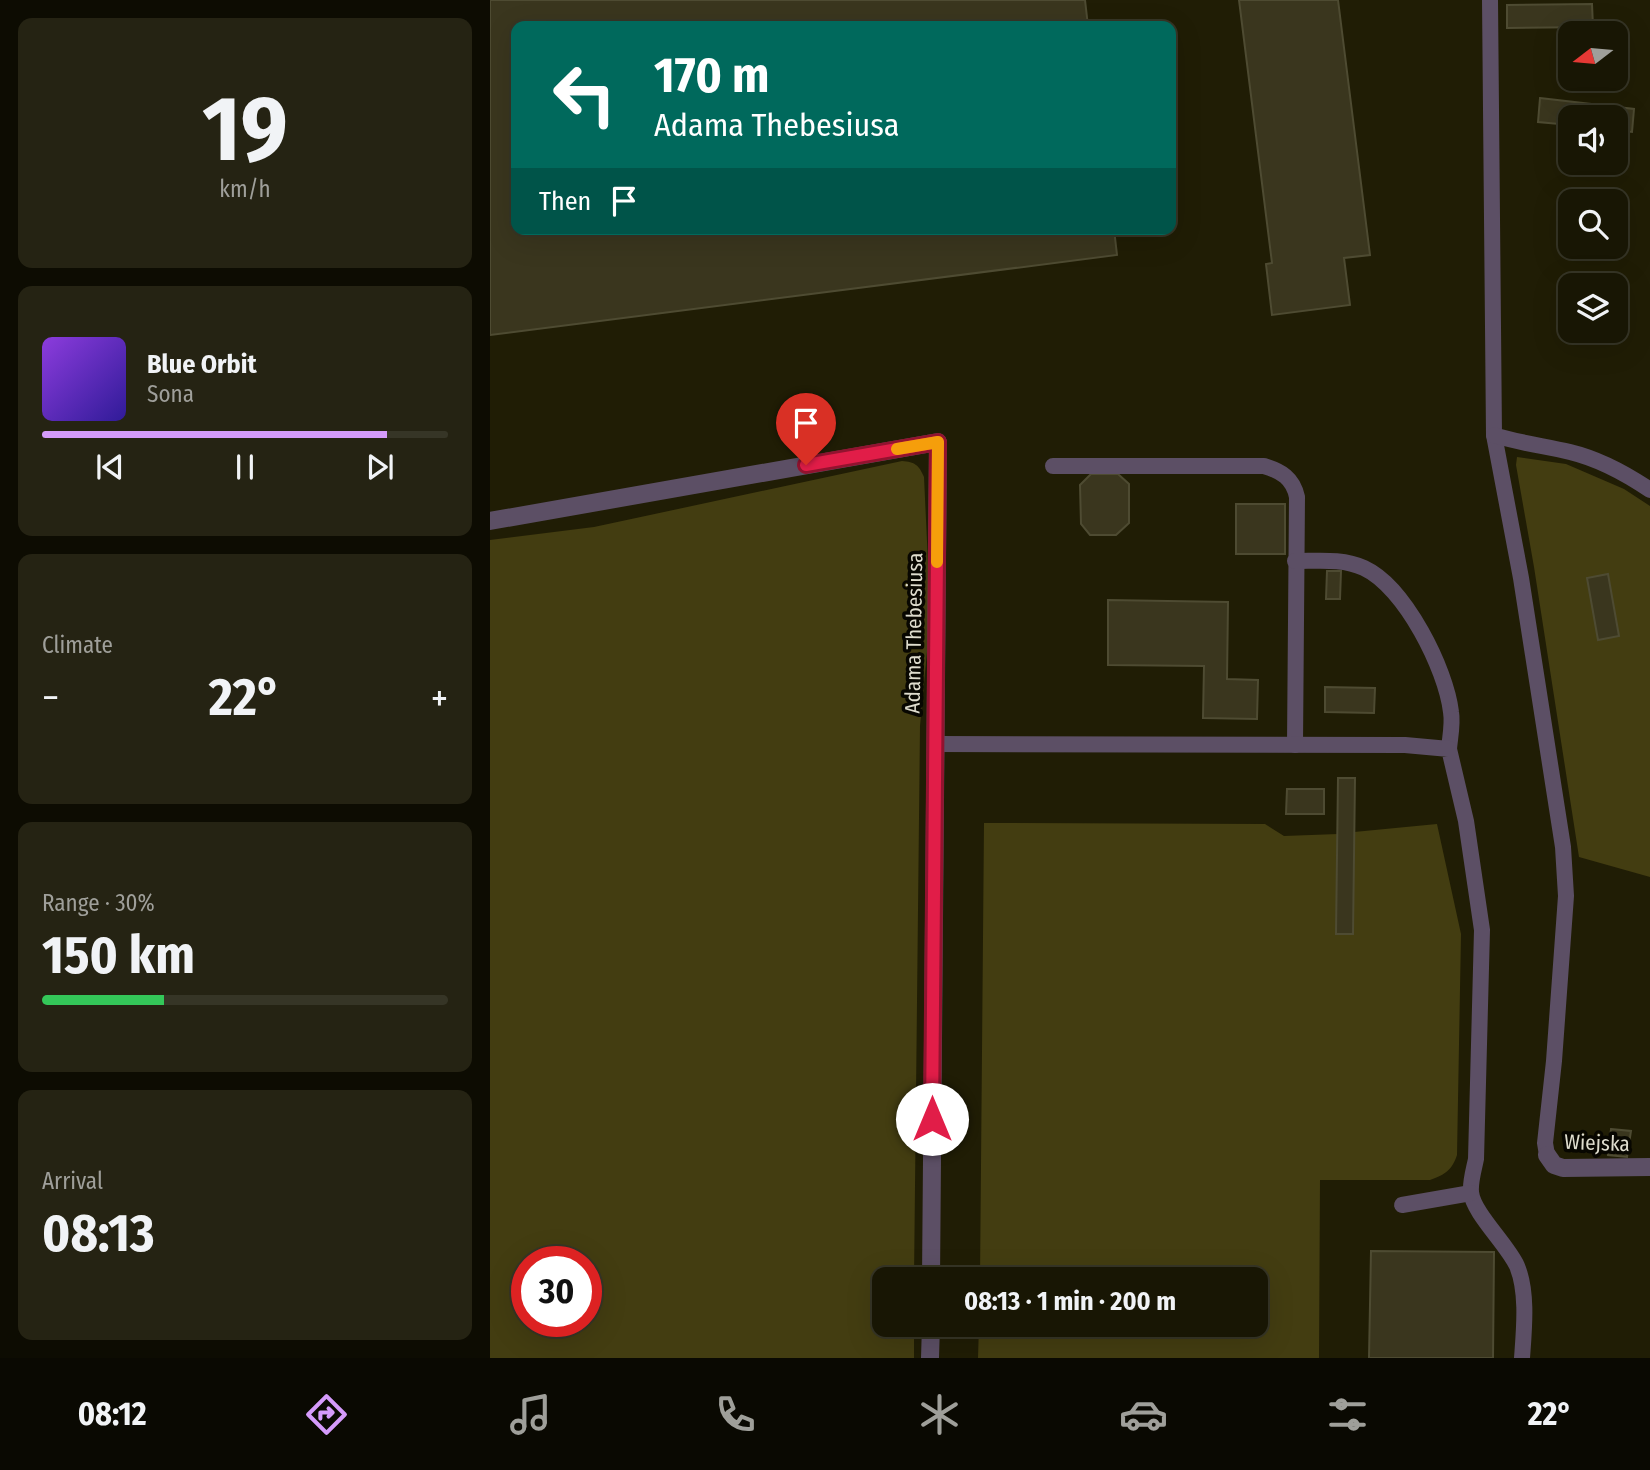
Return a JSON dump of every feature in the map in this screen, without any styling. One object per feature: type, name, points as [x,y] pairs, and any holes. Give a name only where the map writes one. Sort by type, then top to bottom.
[{"type":"street","name":"Adama Thebesiusa","points":[[490,521],[938,442],[931,1267]]},
{"type":"street","name":"Wiejska","points":[[1547,1155],[1554,1165],[1563,1168],[1650,1167]]},
{"type":"street","points":[[930,1358],[931,1337]]},
{"type":"lane","points":[[1490,0],[1494,435],[1521,578],[1563,847],[1566,897],[1545,1143],[1547,1155]]},
{"type":"lane","points":[[1494,435],[1599,461],[1650,490]]},
{"type":"lane","points":[[1053,466],[1264,466],[1288,477],[1295,486],[1297,497],[1295,745]]},
{"type":"lane","points":[[1295,561],[1345,561],[1367,569],[1391,589],[1421,628],[1445,685],[1452,713],[1448,749],[1466,821],[1482,930],[1476,1160],[1471,1194],[1517,1265],[1522,1283],[1522,1358]]},
{"type":"lane","points":[[935,744],[1405,745],[1448,749]]},
{"type":"lane","points":[[1402,1205],[1471,1194]]},
{"type":"shaded area","points":[[1517,457],[1566,464],[1624,489],[1650,506],[1650,877],[1579,857],[1516,465]]},
{"type":"shaded area","points":[[902,461],[916,465],[924,477],[929,584],[927,652],[920,726],[914,1267],[872,1267],[872,1337],[914,1337],[914,1358],[490,1358],[490,540],[594,527]]},
{"type":"shaded area","points":[[984,823],[1265,824],[1284,836],[1338,834],[1337,934],[1352,934],[1354,832],[1437,824],[1461,934],[1457,1155],[1447,1171],[1430,1180],[1320,1180],[1319,1358],[978,1358],[979,1337],[1268,1337],[1268,1267],[980,1267]]},
{"type":"building","points":[[490,0],[1085,0],[1087,21],[511,21],[511,235],[1115,235],[1117,255],[490,335]]},
{"type":"building","points":[[1239,0],[1338,0],[1370,255],[1344,258],[1350,305],[1272,315],[1266,264],[1272,263]]},
{"type":"building","points":[[1592,4],[1593,21],[1558,21],[1558,27],[1507,28],[1507,5]]},
{"type":"building","points":[[1540,98],[1600,105],[1558,105],[1558,124],[1538,122]]},
{"type":"building","points":[[1628,108],[1634,109],[1632,132],[1628,132]]},
{"type":"building","points":[[1091,474],[1118,474],[1129,484],[1129,523],[1116,535],[1090,535],[1081,524],[1080,485]]},
{"type":"building","points":[[1236,504],[1285,504],[1285,554],[1236,554]]},
{"type":"building","points":[[1327,571],[1341,571],[1340,599],[1326,599]]},
{"type":"building","points":[[1608,574],[1619,636],[1598,640],[1587,578]]},
{"type":"building","points":[[1108,600],[1228,602],[1227,679],[1258,680],[1257,719],[1203,718],[1204,666],[1108,665]]},
{"type":"building","points":[[1325,687],[1375,688],[1374,713],[1325,712]]},
{"type":"building","points":[[1338,778],[1355,778],[1353,934],[1336,934]]},
{"type":"building","points":[[1287,789],[1324,789],[1324,814],[1286,814]]},
{"type":"building","points":[[1611,1129],[1631,1131],[1627,1157],[1608,1155]]},
{"type":"building","points":[[1371,1251],[1494,1252],[1493,1358],[1369,1358]]},
{"type":"slow traffic","points":[[897,449],[938,442],[937,562]]},
{"type":"route","points":[[806,465],[938,442],[932,1119]]}]
